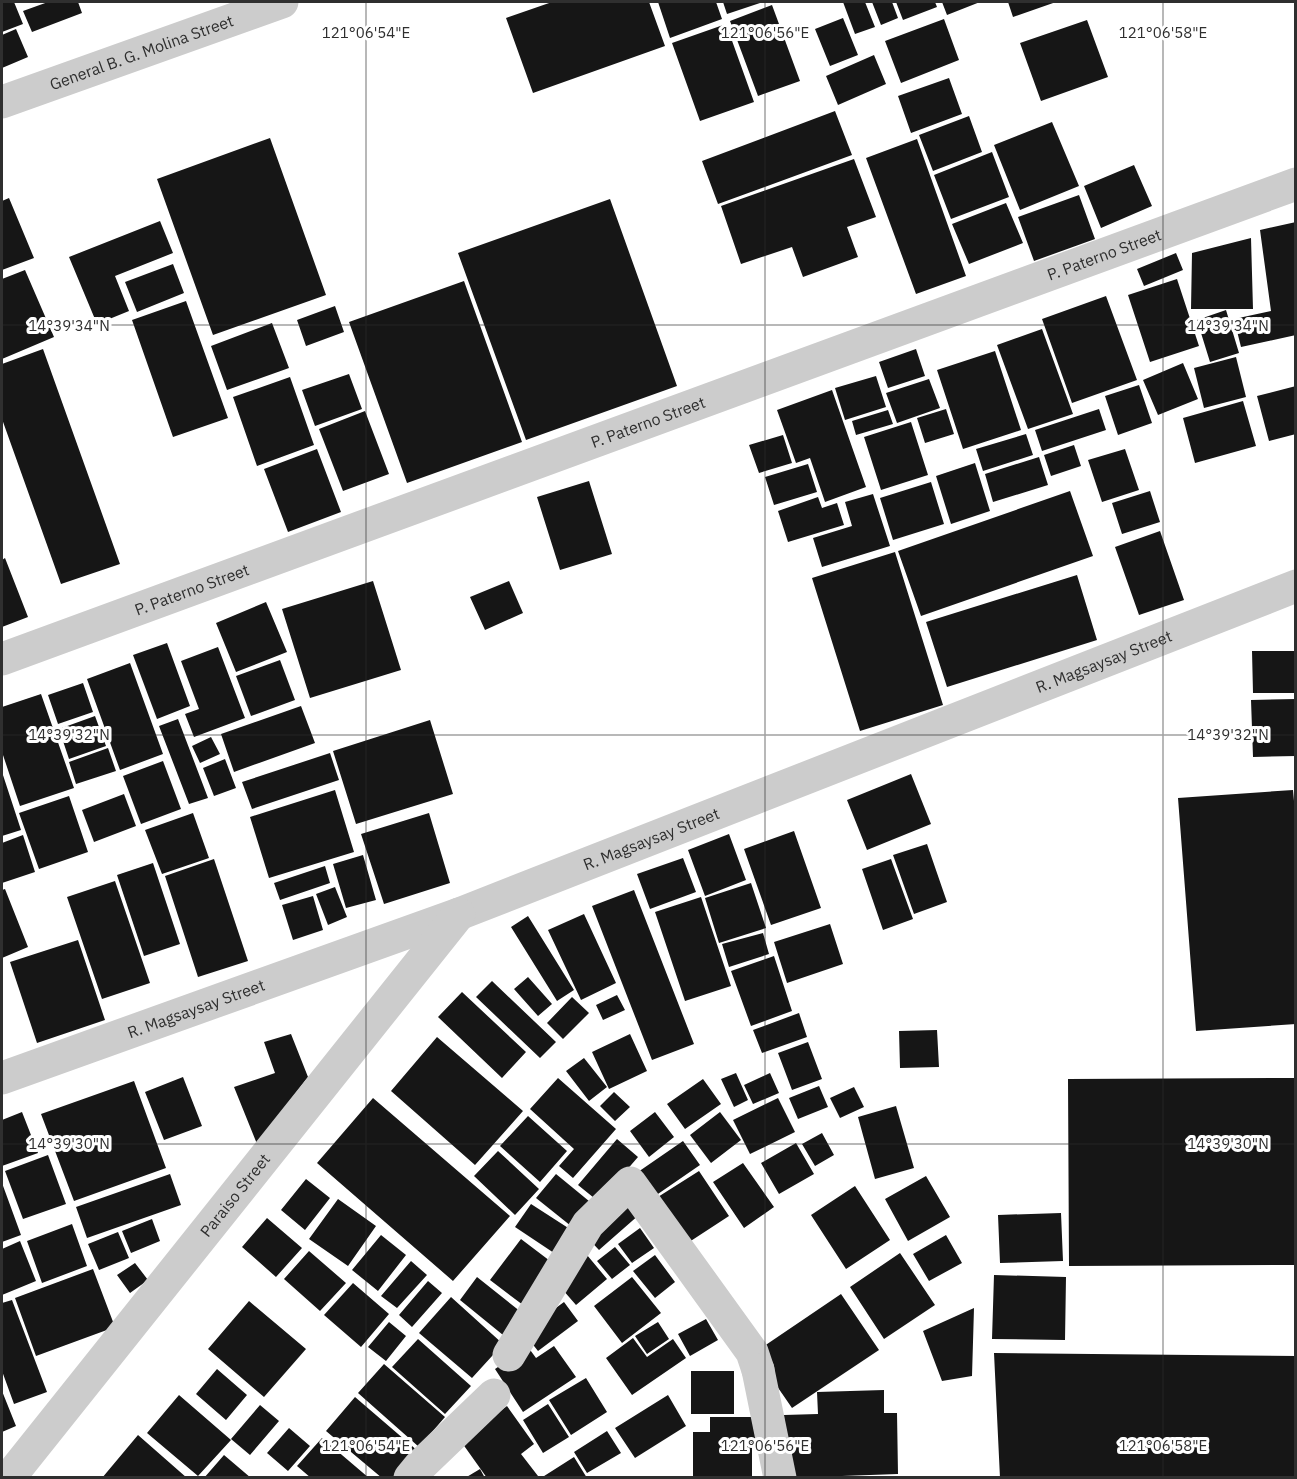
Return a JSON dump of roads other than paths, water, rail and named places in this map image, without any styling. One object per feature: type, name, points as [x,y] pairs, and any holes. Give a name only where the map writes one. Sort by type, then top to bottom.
[{"type":"street","name":"General B. G. Molina Street","points":[[2,102],[282,2]]},
{"type":"street","name":"P. Paterno Street","points":[[2,659],[1296,184]]},
{"type":"street","name":"R. Magsaysay Street","points":[[2,1078],[459,914],[1296,586]]},
{"type":"street","name":"Paraiso Street","points":[[9,1478],[459,914]]},
{"type":"street","points":[[509,1355],[588,1224],[630,1183],[752,1352],[758,1370],[780,1478]]},
{"type":"street","points":[[410,1478],[494,1395]]}]
